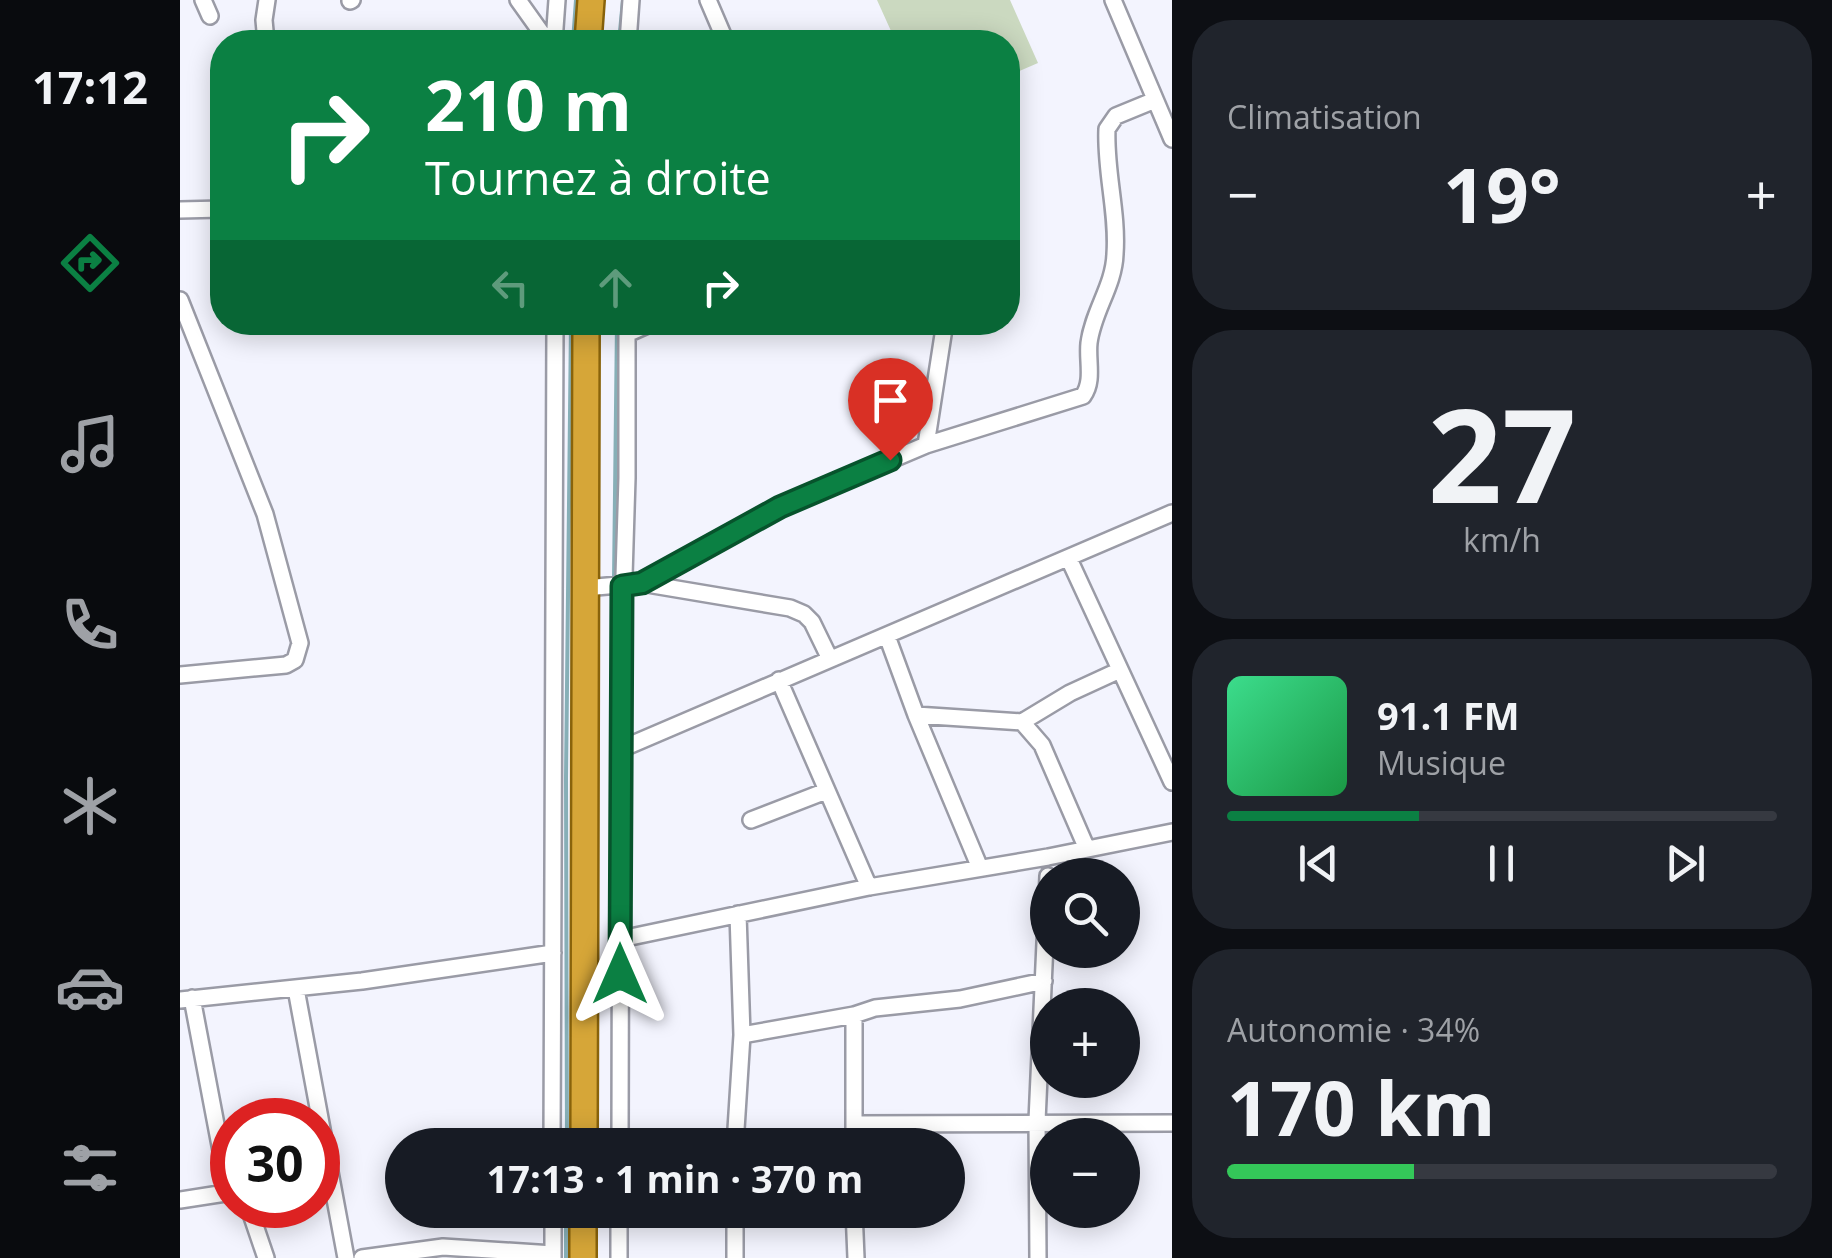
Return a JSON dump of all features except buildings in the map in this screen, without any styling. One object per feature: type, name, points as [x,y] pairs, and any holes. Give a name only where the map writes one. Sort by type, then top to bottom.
[{"type":"highway","points":[[589,30],[591,0]]},
{"type":"highway","points":[[585,1128],[608,586],[587,335]]},
{"type":"highway","points":[[583,1258],[584,1228]]},
{"type":"street","points":[[204,0],[210,16]]},
{"type":"street","points":[[265,30],[266,0]]},
{"type":"street","points":[[518,0],[542,30]]},
{"type":"street","points":[[553,30],[557,0]]},
{"type":"street","points":[[629,30],[632,0]]},
{"type":"street","points":[[708,0],[721,30]]},
{"type":"street","points":[[1113,0],[1172,138]]},
{"type":"street","points":[[642,583],[780,507],[926,445],[1076,400],[1089,388],[1089,345],[1094,319],[1113,275],[1116,253],[1107,129],[1116,116],[1155,100]]},
{"type":"street","points":[[180,210],[210,209]]},
{"type":"street","points":[[180,300],[265,514],[300,643],[296,660],[286,665],[180,675]]},
{"type":"street","points":[[552,1128],[555,335]]},
{"type":"street","points":[[620,1128],[621,749],[608,586],[626,335]]},
{"type":"street","points":[[926,445],[943,335]]},
{"type":"street","points":[[621,749],[1172,513]]},
{"type":"street","points":[[1070,559],[1172,782]]},
{"type":"street","points":[[608,586],[642,583],[790,608],[804,614],[829,658]]},
{"type":"street","points":[[886,636],[980,868]]},
{"type":"street","points":[[916,715],[1022,722],[1070,693],[1120,670]]},
{"type":"street","points":[[779,680],[869,886]]},
{"type":"street","points":[[1022,722],[1042,744],[1087,848]]},
{"type":"street","points":[[752,820],[826,791]]},
{"type":"street","points":[[620,939],[869,886],[1172,832]]},
{"type":"street","points":[[737,1128],[742,1035],[738,914]]},
{"type":"street","points":[[210,1102],[186,999],[296,989],[553,953]]},
{"type":"street","points":[[1037,1118],[1044,968]]},
{"type":"street","points":[[742,1035],[875,1008],[960,999],[1044,981]]},
{"type":"street","points":[[296,989],[312,1098]]},
{"type":"street","points":[[854,1015],[855,1128]]},
{"type":"street","points":[[855,1124],[1030,1121]]},
{"type":"street","points":[[1140,1123],[1172,1123]]},
{"type":"street","points":[[180,1200],[210,1196]]},
{"type":"street","points":[[256,1228],[266,1258]]},
{"type":"street","points":[[338,1228],[346,1258]]},
{"type":"street","points":[[362,1258],[443,1247],[553,1256],[553,1228]]},
{"type":"street","points":[[619,1228],[619,1258]]},
{"type":"street","points":[[735,1228],[735,1258]]},
{"type":"street","points":[[855,1228],[856,1258]]},
{"type":"street","points":[[1038,1228],[1038,1258]]},
{"type":"green space","points":[[877,0],[1010,0],[1038,63],[1020,71],[1020,30],[891,30]]},
{"type":"waterway","points":[[574,30],[576,0]]},
{"type":"waterway","points":[[620,30],[623,0]]},
{"type":"waterway","points":[[567,1128],[571,335]]},
{"type":"waterway","points":[[614,580],[617,335]]},
{"type":"waterway","points":[[613,865],[614,590]]},
{"type":"waterway","points":[[566,1228],[566,1258]]},
{"type":"route","points":[[620,974],[622,586],[642,583],[780,507],[890,460]]}]
